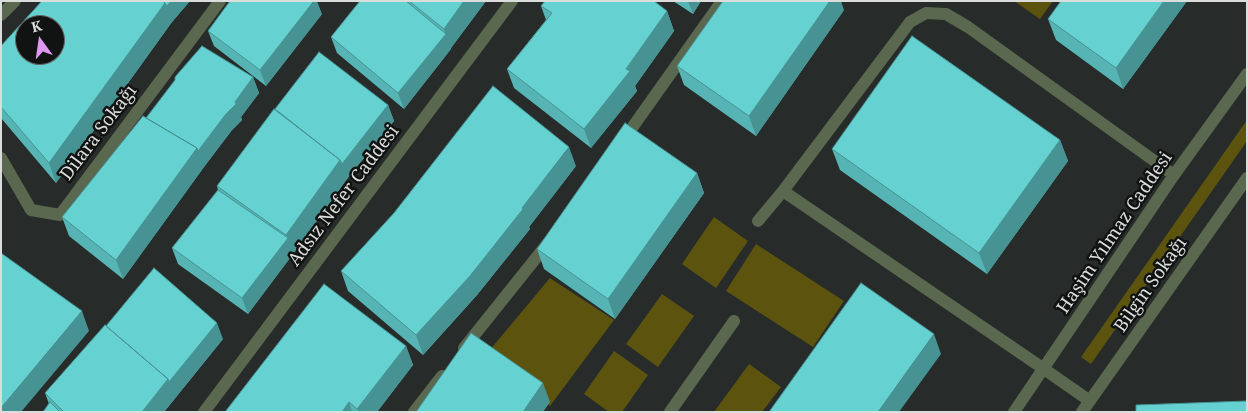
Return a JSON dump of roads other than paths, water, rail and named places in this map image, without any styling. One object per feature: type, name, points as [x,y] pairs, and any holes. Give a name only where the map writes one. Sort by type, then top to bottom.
[{"type":"street","points":[[1,15],[15,1]]},
{"type":"street","name":"Dilara Sokağı","points":[[1,158],[31,210],[60,215],[220,1]]},
{"type":"street","name":"Adsız Nefer Caddesi","points":[[204,412],[512,1]]},
{"type":"street","points":[[617,149],[722,1]]},
{"type":"street","points":[[758,221],[783,191],[910,22],[926,13],[946,14],[968,27],[1174,175]]},
{"type":"street","name":"Haşim Yılmaz Caddesi","points":[[1014,412],[1174,175],[1247,74]]},
{"type":"street","name":"Bilgin Sokağı","points":[[1082,412],[1247,178]]},
{"type":"street","points":[[783,191],[1090,401]]},
{"type":"street","points":[[414,412],[554,236]]},
{"type":"street","points":[[670,412],[734,321]]}]
